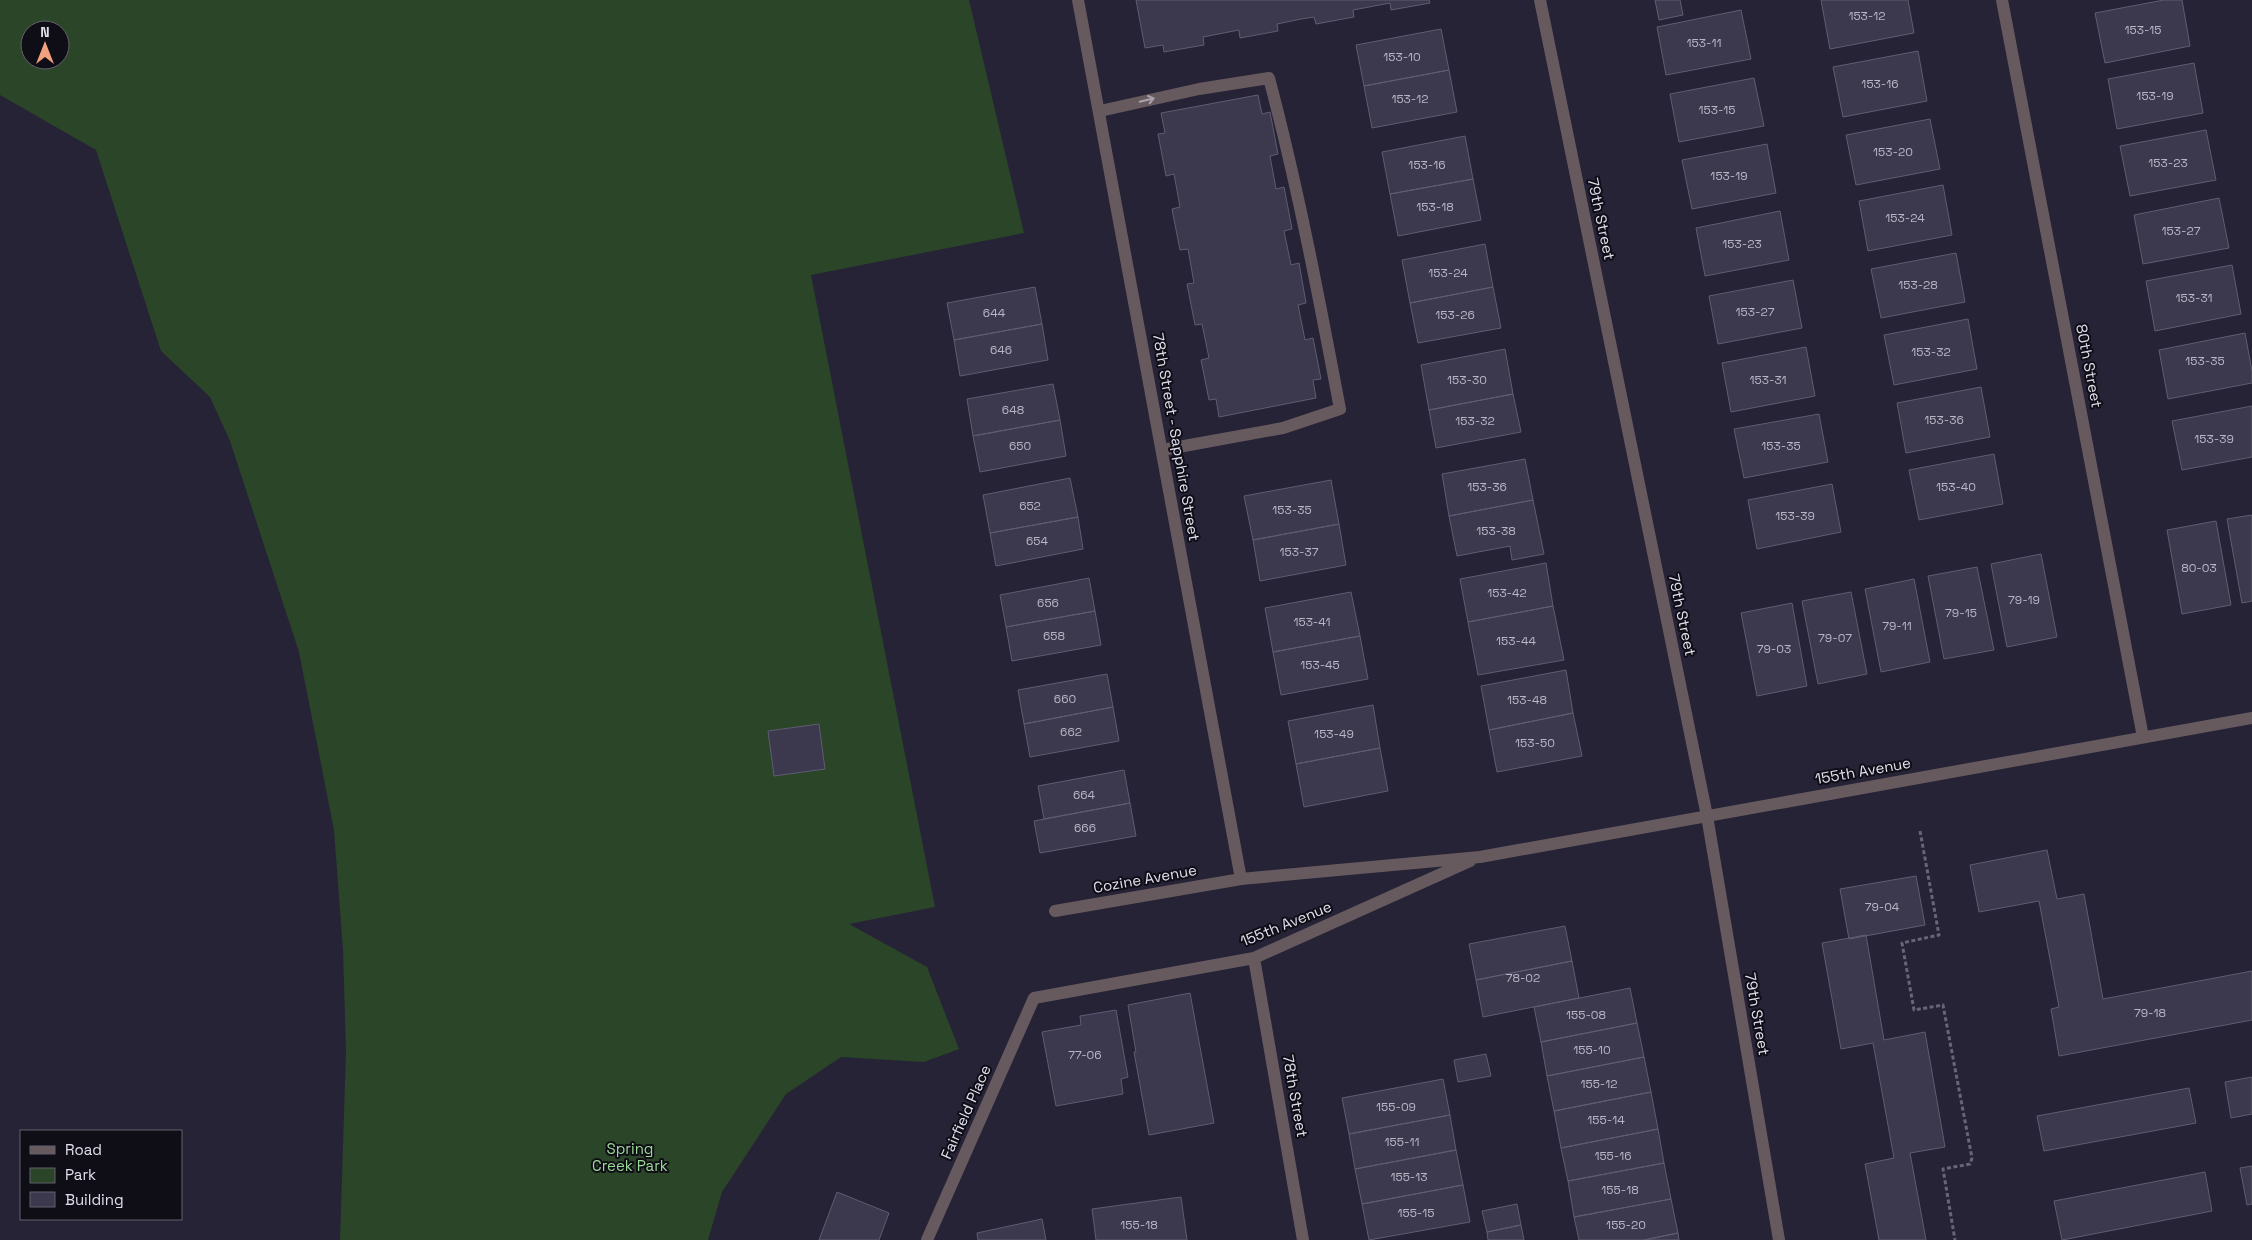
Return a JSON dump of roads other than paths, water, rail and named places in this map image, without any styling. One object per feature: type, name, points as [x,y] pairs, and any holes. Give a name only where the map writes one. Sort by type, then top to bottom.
[{"type":"street","name":"78th Street - Sapphire Street","points":[[1078,0],[1241,879]]},
{"type":"street","name":"79th Street","points":[[1540,0],[1707,816],[1779,1240]]},
{"type":"street","name":"80th Street","points":[[2002,0],[2143,737]]},
{"type":"street","points":[[1100,111],[1199,89],[1269,78],[1286,140],[1340,409],[1283,428],[1162,450]]},
{"type":"street","name":"155th Avenue","points":[[1241,879],[1480,857],[2252,718]]},
{"type":"street","name":"155th Avenue","points":[[1034,998],[1254,958],[1480,857]]},
{"type":"street","name":"Cozine Avenue","points":[[1055,911],[1241,879]]},
{"type":"street","name":"78th Street","points":[[1254,958],[1303,1240]]},
{"type":"street","name":"Fairfield Place","points":[[927,1240],[1034,998]]},
{"type":"park label","name":"Spring Creek Park","points":[[630,1158]]}]
